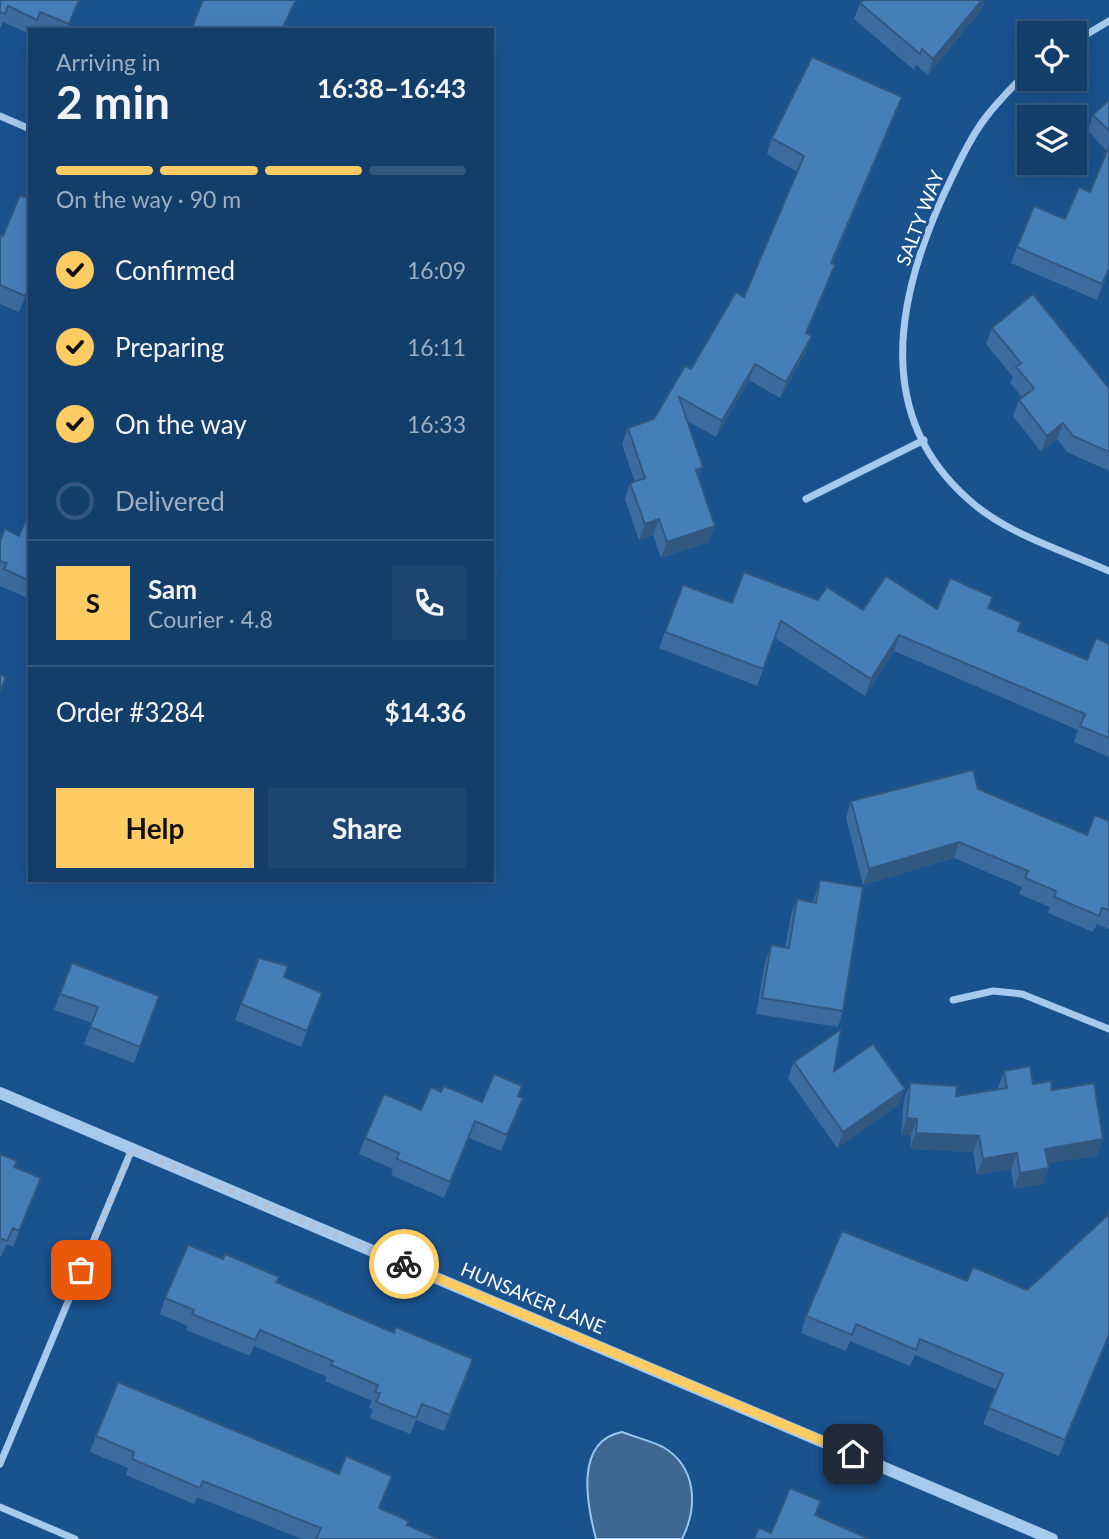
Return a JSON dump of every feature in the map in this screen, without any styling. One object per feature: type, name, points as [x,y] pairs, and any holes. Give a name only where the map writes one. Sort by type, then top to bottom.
[{"type":"street","points":[[1087,34],[1109,21]]},
{"type":"street","name":"SALTY WAY","points":[[1017,83],[986,117],[968,144],[920,251],[901,345],[912,413],[940,470],[967,499],[991,518],[1109,570]]},
{"type":"street","points":[[0,116],[28,128]]},
{"type":"street","points":[[806,499],[924,440]]},
{"type":"street","points":[[953,1000],[993,991],[1015,992],[1109,1030]]},
{"type":"street","name":"HUNSAKER LANE","points":[[0,1093],[1052,1539]]},
{"type":"street","points":[[0,1464],[132,1149]]},
{"type":"street","points":[[0,1507],[75,1539]]},
{"type":"water","points":[[622,1432],[663,1447],[683,1465],[688,1476],[692,1501],[691,1514],[682,1539],[596,1539],[588,1493],[590,1461],[596,1448],[607,1438]]},
{"type":"building","points":[[0,0],[79,0],[69,24],[40,12],[37,20],[8,6],[5,14],[0,12]]},
{"type":"building","points":[[203,0],[296,0],[284,25],[291,28],[192,28]]},
{"type":"building","points":[[863,0],[982,0],[933,59],[922,49],[920,54],[860,3]]},
{"type":"building","points":[[812,57],[902,97],[831,263],[835,265],[806,333],[812,336],[786,382],[755,364],[722,421],[679,397],[703,467],[696,470],[715,526],[667,542],[659,519],[645,524],[630,483],[645,478],[628,428],[654,419],[685,366],[691,369],[736,292],[744,297],[804,156],[772,138]]},
{"type":"building","points":[[1109,100],[1109,131],[1093,115]]},
{"type":"building","points":[[1109,146],[1109,269],[1102,284],[1017,247],[1034,206],[1065,219],[1079,187],[1090,192]]},
{"type":"building","points":[[20,195],[28,198],[28,289],[25,296],[0,285],[0,235],[3,236]]},
{"type":"building","points":[[1033,294],[1109,388],[1109,452],[1073,436],[1063,423],[1047,436],[1019,400],[1034,388],[1016,367],[1021,363],[992,328]]},
{"type":"building","points":[[28,516],[28,580],[4,569],[7,563],[0,561],[0,541],[5,529],[19,536]]},
{"type":"building","points":[[744,572],[818,600],[827,587],[863,610],[886,576],[937,609],[950,578],[993,597],[988,608],[1021,622],[1018,631],[1087,660],[1096,638],[1109,644],[1109,738],[1080,726],[1085,714],[899,635],[871,679],[781,621],[763,669],[665,632],[683,585],[732,603]]},
{"type":"building","points":[[0,675],[6,677],[0,692]]},
{"type":"building","points":[[973,770],[978,789],[1087,835],[1095,815],[1109,821],[1109,910],[1102,908],[1099,916],[1054,897],[1056,891],[1025,878],[1028,871],[959,842],[869,869],[851,801]]},
{"type":"building","points":[[820,880],[863,887],[843,1011],[762,998],[771,945],[789,948],[797,899],[816,903]]},
{"type":"building","points":[[259,958],[288,966],[284,977],[322,993],[307,1031],[241,1004]]},
{"type":"building","points":[[72,963],[159,996],[140,1047],[90,1027],[98,1007],[60,994]]},
{"type":"building","points":[[841,1029],[834,1071],[873,1044],[905,1089],[843,1132],[794,1062]]},
{"type":"building","points":[[1030,1066],[1033,1084],[1051,1081],[1052,1090],[1094,1083],[1103,1139],[1045,1149],[1049,1168],[1020,1173],[1017,1153],[983,1159],[979,1136],[916,1133],[917,1119],[907,1118],[910,1083],[957,1086],[956,1096],[1007,1088],[1004,1071]]},
{"type":"building","points":[[494,1074],[522,1086],[518,1096],[523,1098],[507,1135],[475,1121],[450,1182],[397,1159],[399,1153],[365,1138],[384,1094],[421,1110],[431,1087],[441,1092],[444,1086],[482,1102]]},
{"type":"building","points":[[0,1154],[17,1161],[14,1167],[41,1178],[19,1231],[13,1228],[7,1241],[0,1238]]},
{"type":"building","points":[[1109,1212],[1109,1335],[1065,1440],[989,1408],[1003,1374],[920,1339],[916,1350],[856,1324],[852,1335],[806,1316],[842,1231],[967,1281],[973,1267],[1027,1290]]},
{"type":"building","points":[[188,1245],[223,1259],[225,1254],[279,1277],[276,1282],[394,1333],[396,1327],[473,1359],[450,1415],[422,1404],[416,1418],[376,1402],[380,1393],[375,1392],[378,1385],[331,1365],[333,1361],[260,1330],[255,1340],[192,1314],[194,1310],[165,1298]]},
{"type":"building","points":[[118,1382],[339,1474],[346,1456],[392,1476],[379,1508],[409,1521],[407,1525],[439,1539],[316,1539],[321,1528],[203,1481],[200,1488],[132,1459],[134,1452],[96,1436]]},
{"type":"building","points":[[790,1488],[821,1501],[815,1515],[869,1539],[754,1539],[759,1528],[771,1533]]},
{"type":"way so far","points":[[81,1270],[132,1149],[404,1264]]},
{"type":"route","points":[[404,1264],[853,1454]]}]
